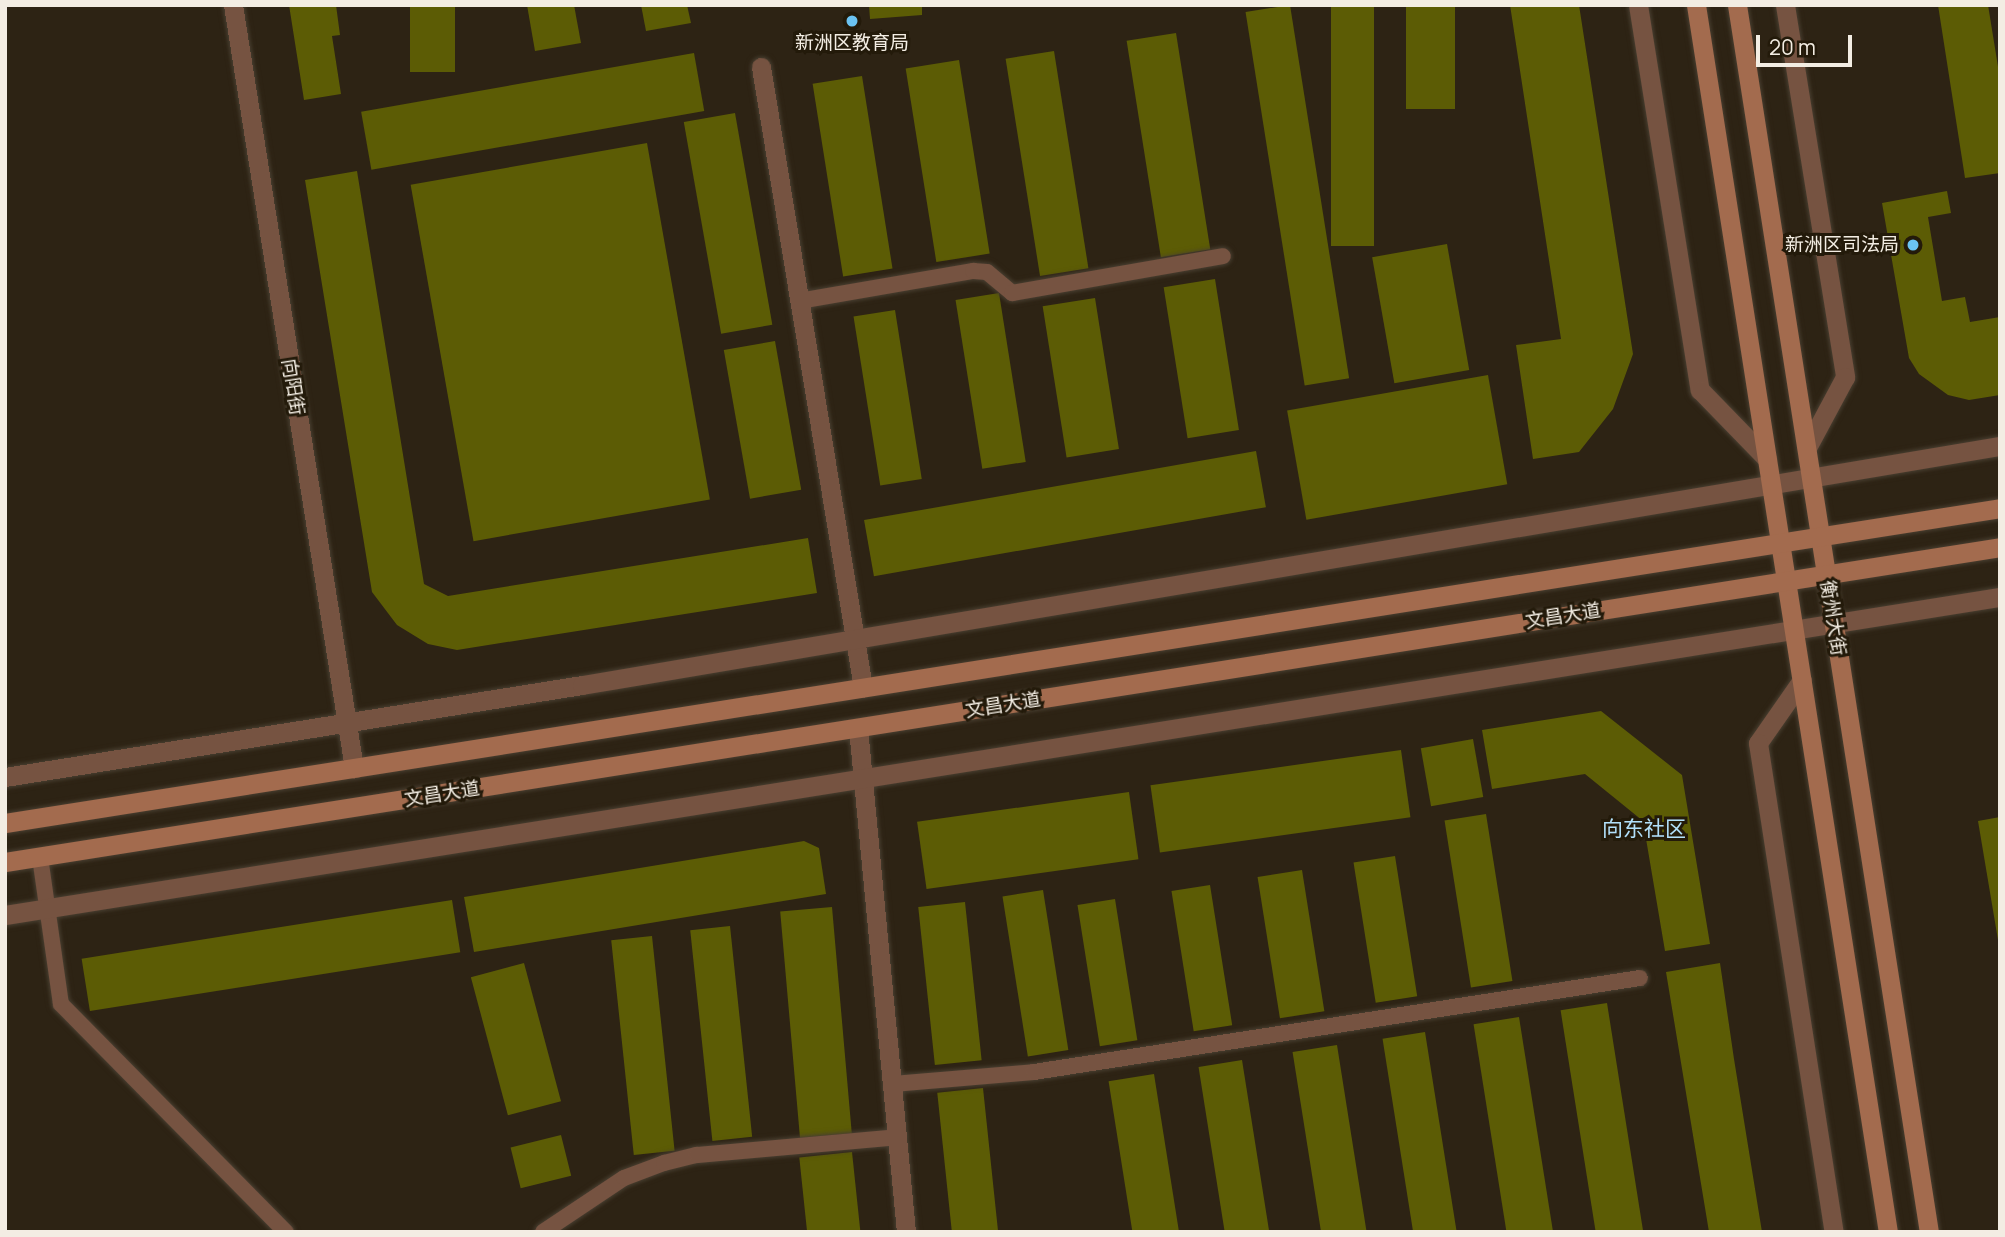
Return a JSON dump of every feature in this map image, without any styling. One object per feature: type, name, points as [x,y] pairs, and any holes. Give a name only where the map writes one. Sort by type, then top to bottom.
[{"type":"main road","points":[[1696,5],[1888,1232]]},
{"type":"main road","name":"衡州大街","points":[[1737,5],[1930,1232]]},
{"type":"main road","name":"文昌大道","points":[[5,823],[2000,508]]},
{"type":"main road","name":"文昌大道","points":[[5,863],[2000,547]]},
{"type":"street","name":"向阳街","points":[[233,5],[354,768]]},
{"type":"street","points":[[1638,5],[1700,390],[1767,459]]},
{"type":"street","points":[[1785,5],[1845,377],[1807,448]]},
{"type":"street","points":[[761,67],[863,688]]},
{"type":"street","points":[[5,777],[855,639],[2000,446]]},
{"type":"street","points":[[5,915],[2000,597]]},
{"type":"street","points":[[1802,680],[1758,743],[1834,1232]]},
{"type":"street","points":[[858,728],[906,1232]]},
{"type":"lane","points":[[799,300],[973,271],[987,272],[1012,293],[1223,256]]},
{"type":"lane","points":[[40,857],[61,1004],[286,1232]]},
{"type":"lane","points":[[892,1084],[1034,1072],[1640,978]]},
{"type":"lane","points":[[543,1232],[624,1178],[697,1154],[897,1137]]},
{"type":"building","points":[[289,5],[336,5],[340,35],[332,36],[341,94],[304,100]]},
{"type":"building","points":[[410,5],[455,5],[455,72],[410,72]]},
{"type":"building","points":[[527,5],[574,5],[581,43],[535,51]]},
{"type":"building","points":[[641,5],[687,5],[691,23],[646,31]]},
{"type":"building","points":[[869,5],[922,5],[922,15],[870,19]]},
{"type":"building","points":[[1290,5],[1349,378],[1305,385],[1246,12]]},
{"type":"building","points":[[1331,5],[1374,5],[1374,246],[1331,246]]},
{"type":"building","points":[[1406,5],[1455,5],[1455,109],[1406,109]]},
{"type":"building","points":[[1510,5],[1579,5],[1633,354],[1613,409],[1579,452],[1533,459],[1516,345],[1561,339]]},
{"type":"building","points":[[1938,5],[1988,5],[2000,79],[2000,173],[1965,178]]},
{"type":"building","points":[[1176,33],[1210,249],[1161,257],[1127,41]]},
{"type":"building","points":[[1054,51],[1088,268],[1040,276],[1006,59]]},
{"type":"building","points":[[694,53],[704,111],[371,170],[361,112]]},
{"type":"building","points":[[959,60],[990,254],[936,262],[906,68]]},
{"type":"building","points":[[862,76],[893,269],[843,276],[813,84]]},
{"type":"building","points":[[735,113],[772,325],[721,334],[684,122]]},
{"type":"building","points":[[647,143],[710,500],[474,541],[411,185]]},
{"type":"building","points":[[357,171],[424,584],[448,596],[808,538],[817,593],[457,650],[428,644],[397,625],[372,592],[305,180]]},
{"type":"building","points":[[1947,191],[1951,213],[1928,217],[1942,301],[1965,297],[1970,322],[2000,317],[2000,395],[1969,400],[1948,395],[1919,374],[1909,358],[1882,203]]},
{"type":"building","points":[[1447,244],[1469,370],[1394,383],[1372,257]]},
{"type":"building","points":[[1215,279],[1239,430],[1188,438],[1164,287]]},
{"type":"building","points":[[999,293],[1026,462],[982,469],[956,300]]},
{"type":"building","points":[[1095,298],[1119,449],[1067,457],[1043,306]]},
{"type":"building","points":[[895,310],[922,479],[880,485],[854,317]]},
{"type":"building","points":[[775,341],[801,490],[750,499],[724,350]]},
{"type":"building","points":[[1488,375],[1507,484],[1306,520],[1287,410]]},
{"type":"building","points":[[1256,451],[1266,507],[874,576],[864,520]]},
{"type":"building","points":[[1601,711],[1682,775],[1710,944],[1665,951],[1643,821],[1585,774],[1492,789],[1482,730]]},
{"type":"building","points":[[1473,739],[1483,797],[1431,806],[1421,748]]},
{"type":"building","points":[[1401,750],[1410,817],[1160,853],[1150,785]]},
{"type":"building","points":[[1129,792],[1138,859],[927,889],[917,822]]},
{"type":"building","points":[[1486,814],[1512,981],[1471,987],[1445,821]]},
{"type":"building","points":[[2000,817],[2000,939],[1998,940],[1978,821]]},
{"type":"building","points":[[804,841],[819,848],[826,894],[474,952],[464,897]]},
{"type":"building","points":[[1395,856],[1417,996],[1376,1003],[1354,863]]},
{"type":"building","points":[[1302,870],[1324,1011],[1280,1018],[1258,877]]},
{"type":"building","points":[[1210,885],[1232,1025],[1194,1031],[1171,891]]},
{"type":"building","points":[[1043,890],[1068,1050],[1028,1056],[1003,896]]},
{"type":"building","points":[[1115,899],[1137,1040],[1100,1046],[1077,905]]},
{"type":"building","points":[[452,900],[460,952],[90,1011],[82,959]]},
{"type":"building","points":[[965,902],[982,1060],[935,1065],[918,907]]},
{"type":"building","points":[[832,907],[852,1133],[800,1138],[780,912]]},
{"type":"building","points":[[730,926],[752,1137],[712,1141],[690,930]]},
{"type":"building","points":[[652,936],[675,1151],[634,1155],[611,940]]},
{"type":"building","points":[[524,963],[561,1101],[508,1115],[471,977]]},
{"type":"building","points":[[1720,963],[1762,1232],[1709,1232],[1666,972]]},
{"type":"building","points":[[1607,1003],[1643,1232],[1596,1232],[1561,1010]]},
{"type":"building","points":[[1519,1017],[1553,1232],[1506,1232],[1474,1024]]},
{"type":"building","points":[[1425,1032],[1457,1232],[1413,1232],[1383,1039]]},
{"type":"building","points":[[1337,1045],[1367,1232],[1321,1232],[1293,1052]]},
{"type":"building","points":[[1242,1060],[1269,1232],[1225,1232],[1199,1067]]},
{"type":"building","points":[[1154,1074],[1179,1232],[1132,1232],[1109,1081]]},
{"type":"building","points":[[983,1088],[998,1232],[952,1232],[937,1093]]},
{"type":"building","points":[[561,1135],[571,1176],[521,1188],[511,1148]]},
{"type":"building","points":[[852,1152],[860,1232],[807,1232],[799,1158]]},
{"type":"place","name":"新洲区教育局","points":[[852,21]]},
{"type":"place","name":"新洲区司法局","points":[[1913,245]]},
{"type":"district","name":"向东社区","points":[[1644,828]]}]
